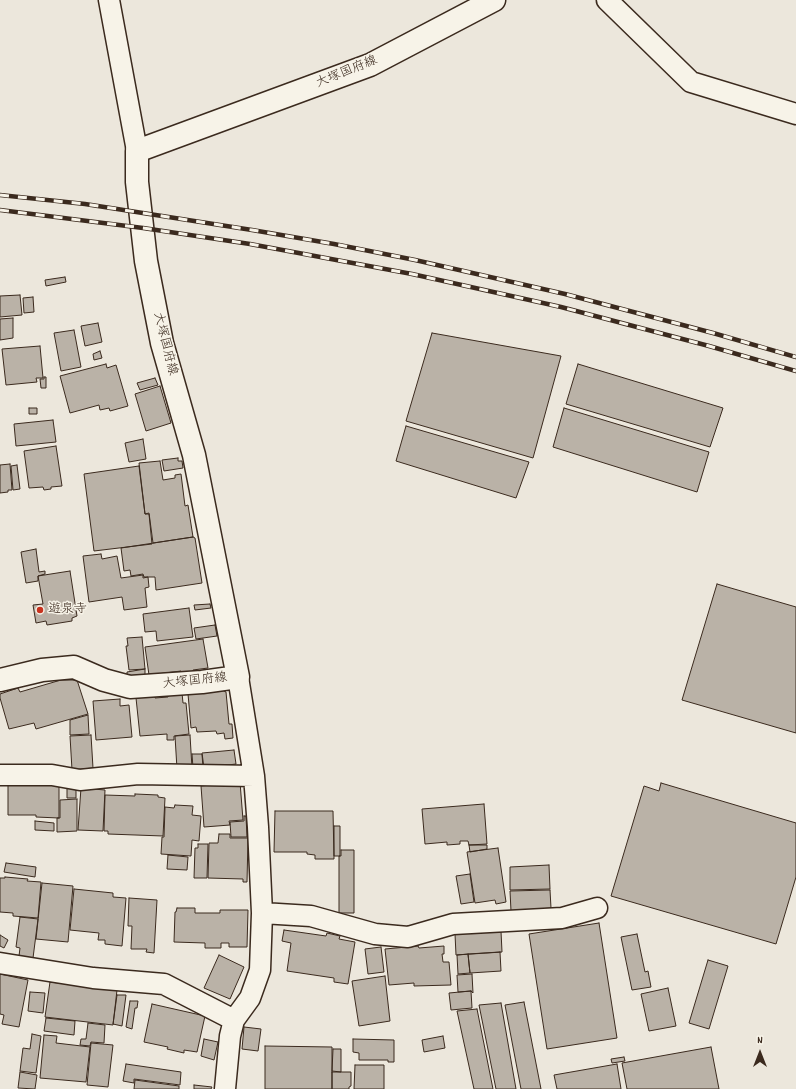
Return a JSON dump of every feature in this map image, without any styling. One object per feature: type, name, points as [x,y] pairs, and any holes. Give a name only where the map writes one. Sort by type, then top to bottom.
[{"type":"main road","name":"大塚国府線","points":[[0,680],[42,670],[74,667],[104,680],[130,688],[202,682],[238,677],[194,455],[162,343],[146,262],[138,182],[137,151],[370,65],[494,0]]},
{"type":"street","points":[[109,0],[137,151]]},
{"type":"street","points":[[607,0],[691,82],[796,114]]},
{"type":"street","points":[[225,1089],[230,1036],[234,1020],[250,998],[260,970],[262,914],[254,776],[238,677]]},
{"type":"street","points":[[0,774],[52,775],[80,780],[138,774],[254,776]]},
{"type":"street","points":[[262,914],[311,916],[375,934],[408,937],[453,924],[562,918],[596,908]]},
{"type":"street","points":[[0,963],[93,978],[164,984],[234,1020]]},
{"type":"building","points":[[65,277],[66,282],[46,286],[45,280]]},
{"type":"building","points":[[20,295],[22,315],[0,317],[0,296]]},
{"type":"building","points":[[33,297],[34,312],[24,313],[23,298]]},
{"type":"building","points":[[13,318],[13,338],[0,340],[0,319]]},
{"type":"building","points":[[98,323],[102,342],[85,346],[81,326]]},
{"type":"building","points":[[74,330],[81,367],[61,371],[54,333]]},
{"type":"building","points":[[432,333],[561,356],[533,458],[406,421]]},
{"type":"building","points":[[40,346],[43,378],[36,378],[37,382],[6,385],[2,349]]},
{"type":"building","points":[[100,351],[102,358],[94,360],[93,354]]},
{"type":"building","points":[[106,364],[107,368],[116,365],[128,406],[110,411],[109,408],[100,410],[99,405],[70,413],[60,376]]},
{"type":"building","points":[[578,364],[723,408],[710,447],[566,404]]},
{"type":"building","points":[[44,377],[46,377],[46,388],[41,388],[40,379],[44,379]]},
{"type":"building","points":[[155,378],[158,385],[140,390],[137,383]]},
{"type":"building","points":[[160,386],[171,423],[146,431],[135,394]]},
{"type":"building","points":[[29,408],[37,408],[37,414],[29,414]]},
{"type":"building","points":[[564,408],[709,452],[697,492],[553,447]]},
{"type":"building","points":[[53,420],[56,442],[16,446],[14,424]]},
{"type":"building","points":[[406,426],[529,462],[516,498],[396,461]]},
{"type":"building","points":[[143,439],[146,459],[129,462],[125,443]]},
{"type":"building","points":[[56,446],[62,486],[51,487],[51,489],[44,490],[43,487],[29,488],[24,451]]},
{"type":"building","points":[[178,458],[178,461],[182,461],[183,468],[164,471],[162,460]]},
{"type":"building","points":[[160,461],[163,480],[175,478],[175,475],[181,474],[185,506],[188,505],[193,537],[153,543],[149,513],[145,514],[139,463]]},
{"type":"building","points":[[10,464],[12,490],[0,493],[0,465]]},
{"type":"building","points":[[17,465],[20,489],[13,490],[11,466]]},
{"type":"building","points":[[139,466],[145,514],[149,514],[152,544],[94,551],[84,474]]},
{"type":"building","points":[[193,537],[195,538],[202,583],[156,590],[155,577],[144,577],[143,574],[131,576],[130,570],[124,571],[121,548]]},
{"type":"building","points":[[36,549],[39,572],[45,571],[45,574],[38,576],[38,581],[26,583],[21,552]]},
{"type":"building","points":[[101,554],[102,559],[117,556],[121,578],[143,575],[143,578],[148,577],[149,587],[145,588],[147,607],[124,610],[122,597],[89,602],[83,556]]},
{"type":"building","points":[[70,571],[77,616],[72,618],[72,621],[47,625],[46,621],[36,623],[33,605],[43,604],[38,576]]},
{"type":"building","points":[[717,584],[796,607],[796,733],[682,700]]},
{"type":"building","points":[[210,604],[211,608],[195,610],[194,605]]},
{"type":"building","points":[[189,608],[193,637],[157,641],[156,631],[145,632],[143,614]]},
{"type":"building","points":[[215,625],[217,636],[196,639],[194,628]]},
{"type":"building","points":[[142,637],[145,669],[129,670],[126,646],[128,646],[127,638]]},
{"type":"building","points":[[203,639],[208,668],[193,670],[193,673],[181,675],[181,671],[149,675],[145,647]]},
{"type":"building","points":[[145,669],[145,677],[127,677],[127,672]]},
{"type":"building","points":[[61,680],[77,680],[88,714],[36,729],[34,723],[9,729],[0,694],[18,688],[20,692]]},
{"type":"building","points":[[222,690],[226,692],[229,724],[232,724],[233,738],[225,739],[224,733],[217,734],[216,731],[197,732],[196,727],[191,728],[188,694]]},
{"type":"building","points":[[182,693],[183,703],[186,703],[189,734],[174,736],[174,740],[167,740],[167,734],[140,736],[136,698],[155,696],[155,698],[168,697],[169,694]]},
{"type":"building","points":[[120,699],[120,706],[129,705],[132,737],[96,740],[93,701]]},
{"type":"building","points":[[88,715],[89,734],[70,735],[70,720]]},
{"type":"building","points":[[91,735],[93,768],[72,770],[70,736]]},
{"type":"building","points":[[190,735],[192,768],[177,769],[175,736]]},
{"type":"building","points":[[234,750],[236,764],[204,768],[202,753]]},
{"type":"building","points":[[192,754],[202,754],[203,768],[193,768]]},
{"type":"building","points":[[8,782],[59,783],[59,818],[36,817],[36,815],[8,815]]},
{"type":"building","points":[[240,782],[243,820],[229,821],[230,825],[204,827],[201,786]]},
{"type":"building","points":[[661,783],[796,823],[796,877],[776,944],[611,896],[644,786],[659,791]]},
{"type":"building","points":[[76,787],[76,798],[67,798],[67,788]]},
{"type":"building","points":[[81,788],[105,790],[103,831],[78,830]]},
{"type":"building","points":[[135,794],[158,795],[158,797],[165,798],[163,836],[108,834],[108,831],[104,831],[105,795],[135,796]]},
{"type":"building","points":[[77,799],[77,831],[57,832],[57,818],[60,818],[60,800]]},
{"type":"building","points":[[484,804],[487,844],[469,845],[468,841],[460,841],[460,844],[447,845],[447,842],[425,844],[422,809]]},
{"type":"building","points":[[175,805],[193,806],[192,815],[201,816],[199,841],[192,840],[191,856],[161,854],[162,837],[164,837],[165,807],[174,808]]},
{"type":"building","points":[[275,811],[333,811],[334,859],[315,859],[315,855],[307,854],[307,852],[274,852]]},
{"type":"building","points":[[244,816],[246,816],[247,837],[231,837],[230,822],[244,821]]},
{"type":"building","points":[[35,821],[54,823],[54,831],[35,830]]},
{"type":"building","points":[[334,826],[340,826],[340,856],[334,856]]},
{"type":"building","points":[[219,834],[230,834],[230,838],[248,838],[247,882],[243,882],[243,879],[208,878],[209,843],[218,843]]},
{"type":"building","points":[[198,844],[208,844],[207,878],[194,878],[195,848],[198,848]]},
{"type":"building","points":[[469,845],[487,845],[487,849],[470,852]]},
{"type":"building","points":[[498,848],[506,902],[496,904],[495,900],[475,903],[467,852]]},
{"type":"building","points":[[341,850],[354,850],[354,913],[339,913],[339,856],[341,856]]},
{"type":"building","points":[[168,855],[188,857],[187,870],[167,869]]},
{"type":"building","points":[[6,863],[36,867],[35,877],[4,872]]},
{"type":"building","points":[[549,865],[550,889],[510,890],[510,867]]},
{"type":"building","points":[[470,874],[474,902],[461,904],[456,876]]},
{"type":"building","points":[[5,877],[41,882],[38,918],[13,916],[13,913],[0,912],[0,878]]},
{"type":"building","points":[[42,883],[73,886],[68,942],[36,939]]},
{"type":"building","points":[[74,889],[113,893],[113,897],[126,898],[122,946],[105,944],[105,940],[98,940],[99,933],[70,930]]},
{"type":"building","points":[[550,890],[551,908],[511,911],[510,891]]},
{"type":"building","points":[[129,898],[157,900],[154,953],[146,952],[147,949],[131,949],[132,926],[128,926]]},
{"type":"building","points":[[177,908],[195,908],[195,913],[220,913],[220,910],[248,910],[247,947],[229,947],[229,943],[221,943],[221,948],[205,948],[205,943],[174,942],[175,912]]},
{"type":"building","points":[[20,917],[38,919],[33,958],[19,956],[20,948],[16,947]]},
{"type":"building","points":[[599,923],[617,1038],[547,1049],[529,934]]},
{"type":"building","points":[[284,930],[326,936],[327,933],[340,936],[339,939],[355,942],[348,984],[334,982],[334,978],[287,971],[291,943],[282,941]]},
{"type":"building","points":[[501,931],[502,952],[456,955],[455,934]]},
{"type":"building","points":[[637,934],[645,972],[648,971],[651,987],[632,990],[621,937]]},
{"type":"building","points":[[0,935],[8,940],[4,948],[0,946]]},
{"type":"building","points":[[418,946],[419,948],[444,946],[444,954],[442,954],[443,962],[449,962],[451,985],[414,986],[414,983],[389,985],[385,949]]},
{"type":"building","points":[[381,947],[384,972],[368,974],[365,949]]},
{"type":"building","points":[[500,952],[501,971],[470,973],[468,954]]},
{"type":"building","points":[[468,954],[470,973],[458,974],[457,955]]},
{"type":"building","points":[[219,955],[244,967],[230,999],[204,988]]},
{"type":"building","points":[[708,960],[728,966],[709,1029],[689,1023]]},
{"type":"building","points":[[0,974],[28,980],[19,1027],[2,1024],[4,1015],[0,1014]]},
{"type":"building","points":[[472,974],[473,993],[471,991],[458,992],[457,975]]},
{"type":"building","points":[[385,976],[390,1021],[359,1026],[352,981]]},
{"type":"building","points":[[50,982],[117,990],[113,1025],[45,1017]]},
{"type":"building","points":[[668,988],[676,1026],[649,1031],[641,994]]},
{"type":"building","points":[[471,991],[472,1008],[451,1010],[449,993]]},
{"type":"building","points":[[30,992],[45,993],[43,1013],[28,1011]]},
{"type":"building","points":[[117,995],[126,995],[122,1026],[113,1024]]},
{"type":"building","points":[[130,1001],[138,1001],[137,1008],[135,1008],[132,1029],[126,1027]]},
{"type":"building","points":[[524,1002],[541,1089],[521,1089],[505,1005]]},
{"type":"building","points":[[501,1003],[516,1089],[496,1089],[479,1005]]},
{"type":"building","points":[[152,1004],[205,1016],[197,1052],[184,1050],[184,1053],[167,1049],[168,1047],[144,1042]]},
{"type":"building","points":[[477,1009],[493,1089],[474,1089],[457,1011]]},
{"type":"building","points":[[46,1018],[75,1021],[74,1035],[44,1031]]},
{"type":"building","points":[[88,1023],[105,1025],[104,1043],[91,1042],[90,1046],[80,1045],[81,1039],[86,1039]]},
{"type":"building","points":[[244,1027],[261,1029],[258,1051],[242,1049]]},
{"type":"building","points":[[32,1034],[41,1036],[36,1073],[20,1071],[23,1048],[30,1049]]},
{"type":"building","points":[[44,1035],[57,1036],[56,1043],[90,1047],[86,1082],[40,1078]]},
{"type":"building","points":[[443,1036],[445,1048],[424,1052],[422,1040]]},
{"type":"building","points":[[204,1039],[218,1042],[214,1060],[201,1056]]},
{"type":"building","points":[[353,1039],[394,1040],[394,1062],[388,1062],[388,1060],[359,1060],[359,1053],[353,1052]]},
{"type":"building","points":[[91,1043],[113,1045],[108,1087],[87,1085]]},
{"type":"building","points":[[265,1046],[332,1047],[332,1089],[265,1089]]},
{"type":"building","points":[[711,1047],[719,1089],[627,1089],[622,1063]]},
{"type":"building","points":[[333,1049],[341,1049],[341,1072],[332,1071]]},
{"type":"building","points":[[624,1057],[625,1061],[612,1063],[611,1059]]},
{"type":"building","points":[[126,1064],[181,1072],[180,1085],[134,1079],[134,1083],[123,1081]]},
{"type":"building","points":[[617,1064],[621,1089],[557,1089],[554,1075]]},
{"type":"building","points":[[355,1065],[384,1065],[384,1089],[354,1089]]},
{"type":"building","points":[[20,1072],[37,1075],[35,1089],[18,1088]]},
{"type":"building","points":[[332,1072],[351,1072],[351,1086],[349,1089],[332,1089]]},
{"type":"building","points":[[135,1080],[179,1086],[179,1089],[134,1089]]},
{"type":"building","points":[[194,1085],[212,1087],[211,1089],[194,1089]]},
{"type":"railway","points":[[0,195],[85,204],[252,230],[415,260],[565,294],[713,333],[796,357]]},
{"type":"railway","points":[[0,210],[143,228],[250,244],[412,274],[561,307],[709,346],[796,371]]},
{"type":"place","name":"遊泉寺","points":[[40,610]]}]
